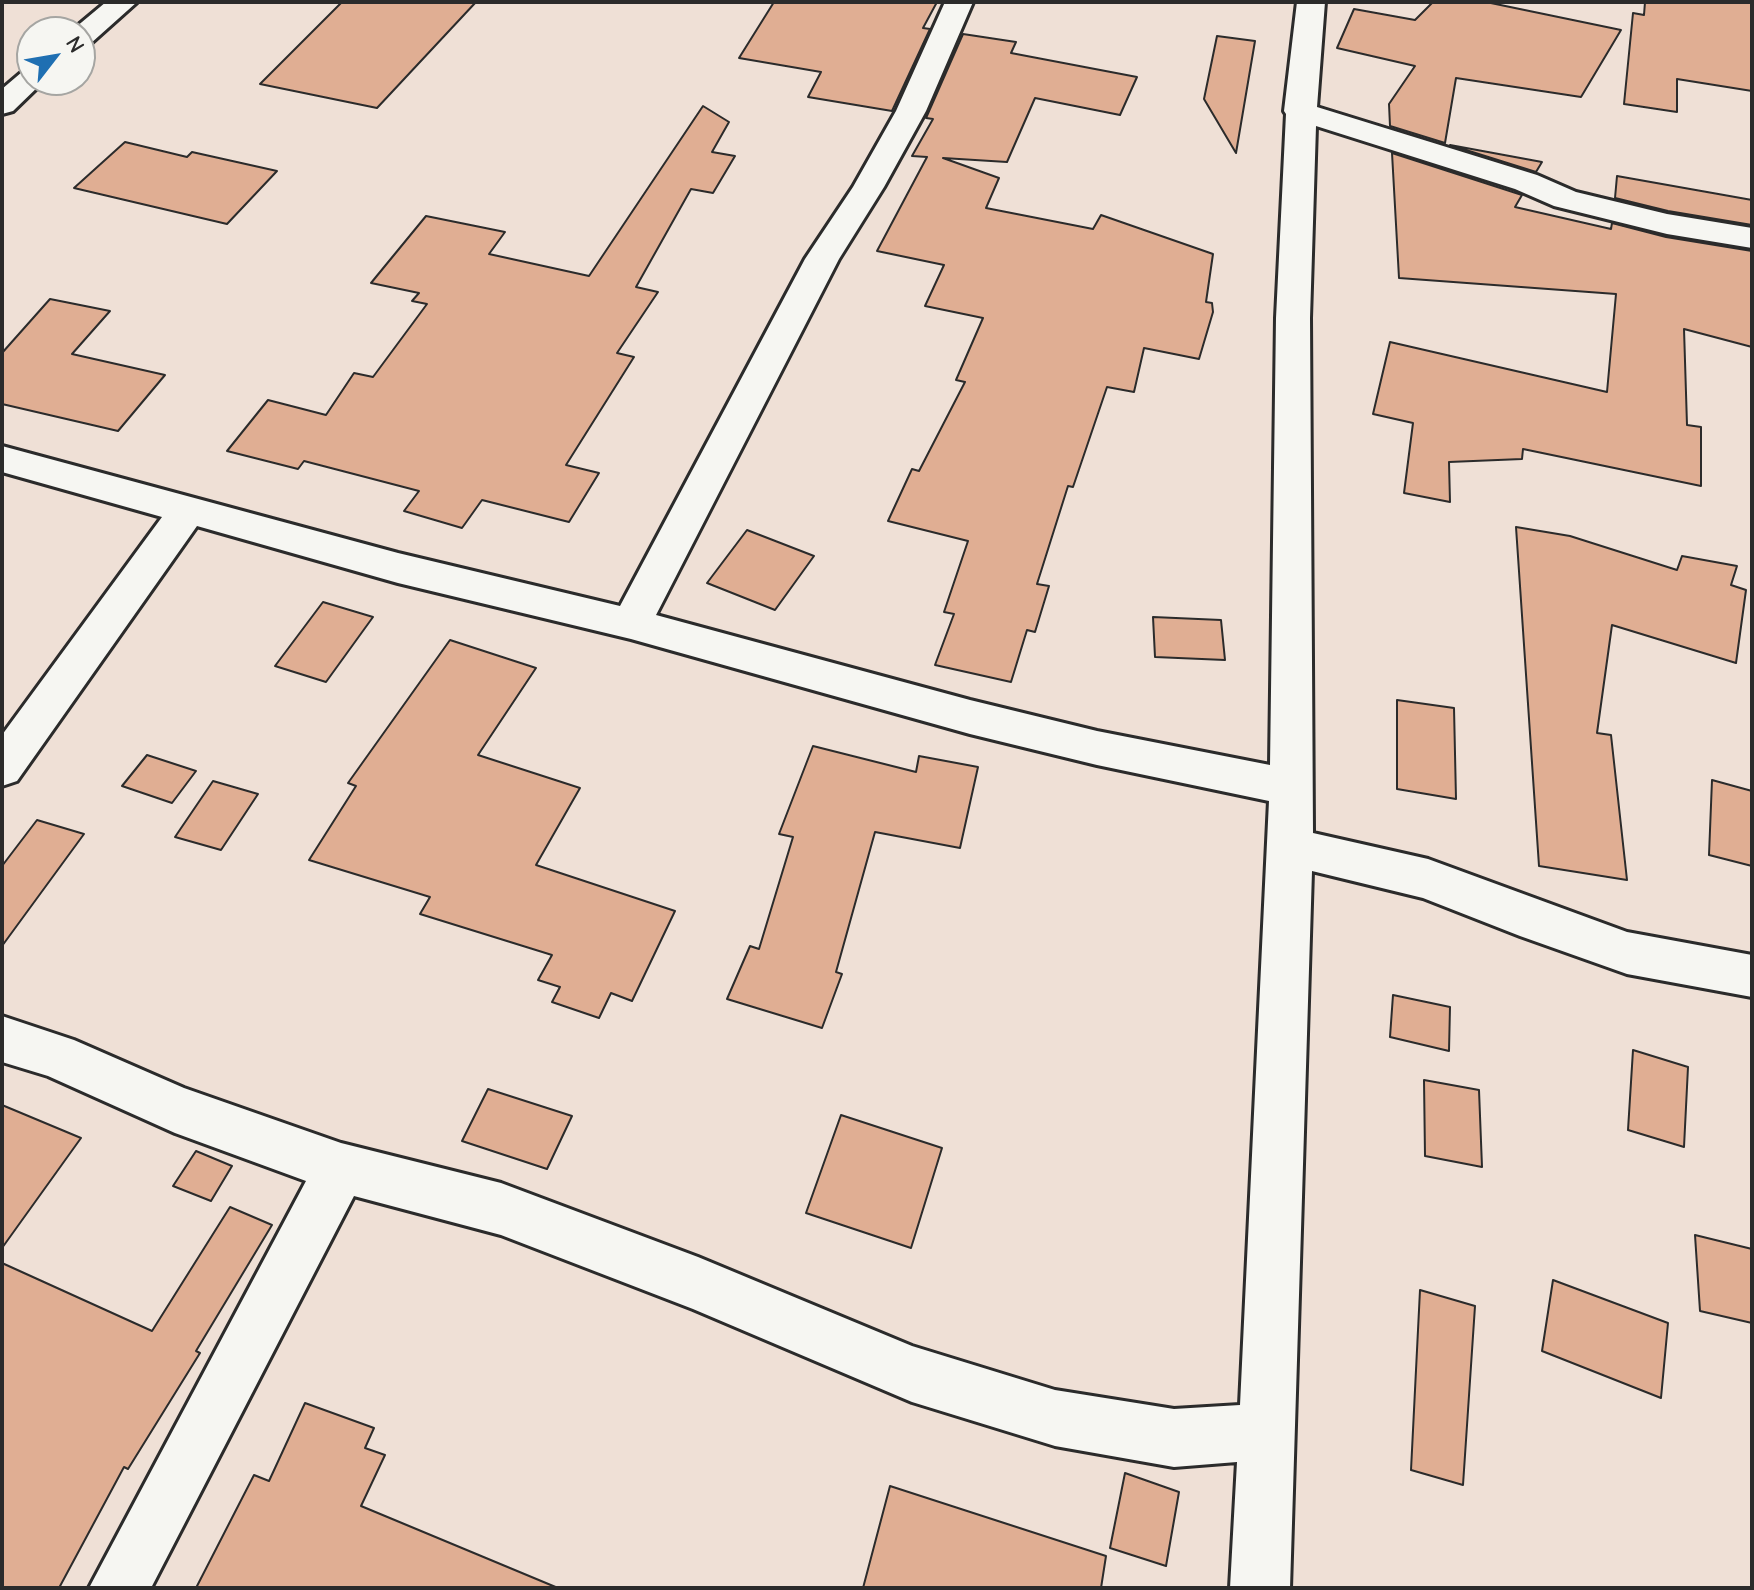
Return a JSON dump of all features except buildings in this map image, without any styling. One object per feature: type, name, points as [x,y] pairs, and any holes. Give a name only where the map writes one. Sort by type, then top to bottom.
[{"type":"street","points":[[96,25],[123,2]]},
{"type":"street","points":[[631,624],[822,259],[858,205],[924,83],[959,2]]},
{"type":"street","points":[[1260,1588],[1290,847],[1293,360],[1299,111],[1311,2]]},
{"type":"street","points":[[1299,111],[1526,182],[1565,199],[1667,224],[1752,238]]},
{"type":"street","points":[[2,459],[398,568],[631,624],[970,717],[1097,748],[1290,787]]},
{"type":"street","points":[[2,768],[187,511]]},
{"type":"street","points":[[1290,847],[1428,879],[1536,922],[1627,953],[1752,976]]},
{"type":"street","points":[[2,1039],[57,1056],[175,1109],[341,1168],[501,1209],[698,1284],[912,1374],[1055,1418],[1174,1438],[1267,1431]]},
{"type":"street","points":[[119,1588],[341,1168]]}]
